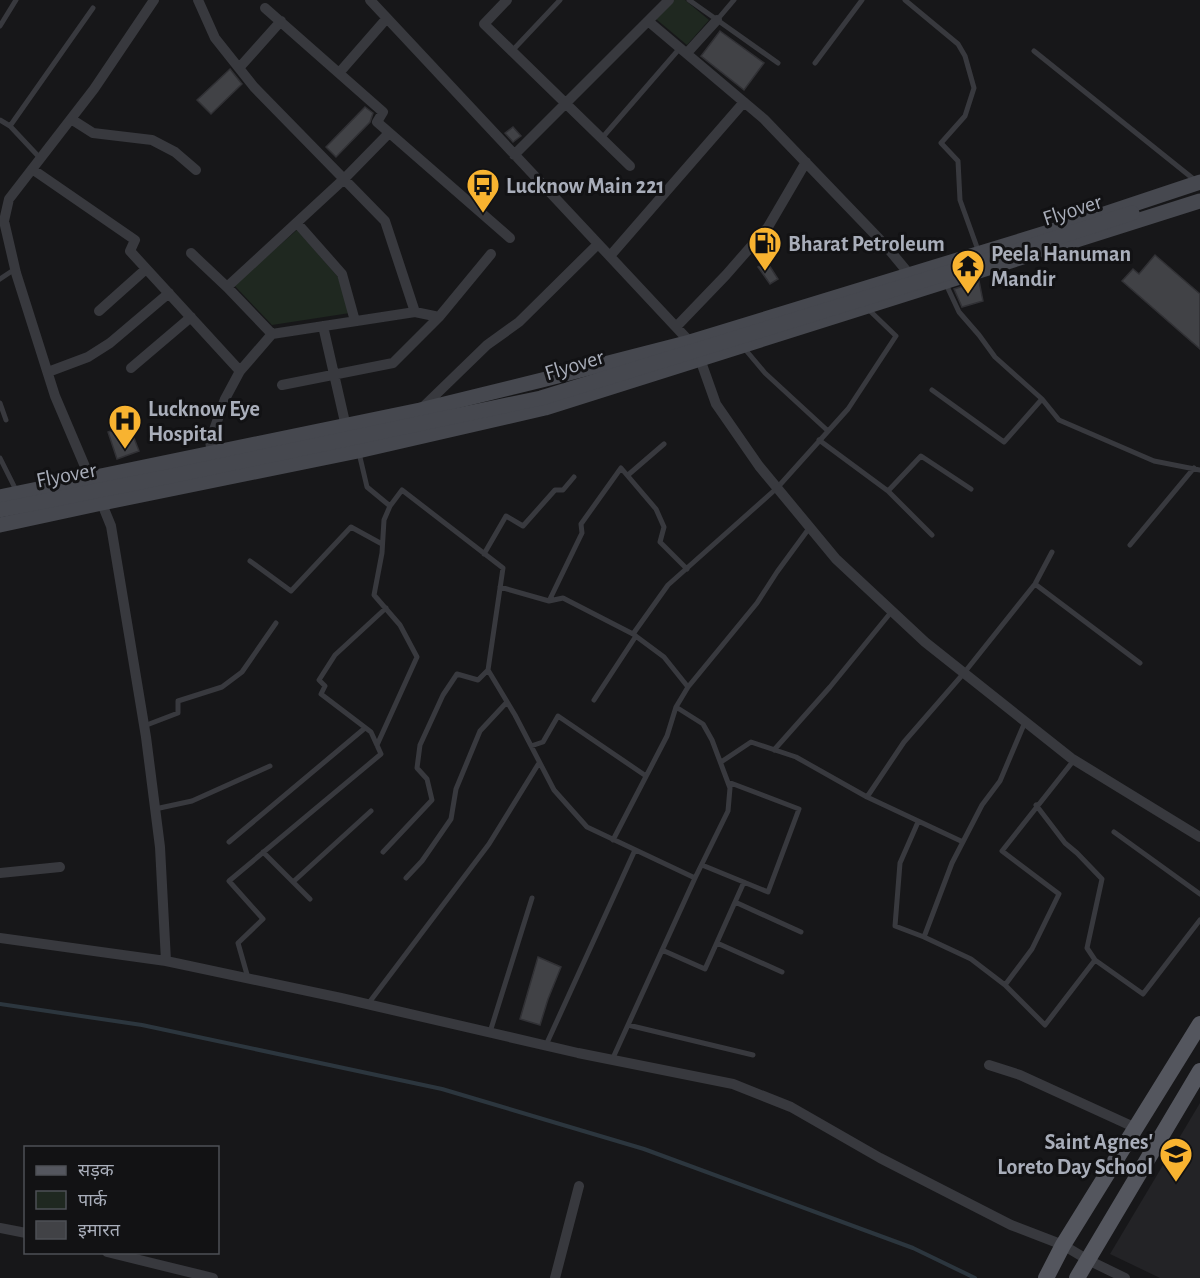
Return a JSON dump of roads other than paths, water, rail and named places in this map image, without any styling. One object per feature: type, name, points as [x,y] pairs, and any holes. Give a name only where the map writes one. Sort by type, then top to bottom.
[{"type":"main road","points":[[0,497],[420,410],[690,342],[1062,228],[1199,183]]},
{"type":"main road","name":"Flyover","points":[[1139,211],[1171,191]]},
{"type":"main road","points":[[0,525],[358,451],[545,408],[1200,201]]},
{"type":"main road","name":"Flyover","points":[[0,510],[160,479],[541,398],[973,265],[1139,211],[1176,208]]},
{"type":"main road","points":[[1048,1275],[1063,1245],[1200,1024]]},
{"type":"main road","points":[[1077,1278],[1200,1071]]},
{"type":"street","points":[[154,0],[94,89],[9,199],[2,214],[15,269],[55,396],[111,526],[144,726],[160,847],[166,961]]},
{"type":"street","points":[[198,0],[215,38],[254,87],[385,221],[415,312]]},
{"type":"street","points":[[370,0],[690,342],[700,359],[716,404],[759,466],[836,558],[926,642],[1024,722],[1074,760],[1200,837]]},
{"type":"street","points":[[507,0],[484,24],[630,166]]},
{"type":"street","points":[[514,155],[669,0]]},
{"type":"street","points":[[265,8],[383,112],[377,122],[510,238]]},
{"type":"street","points":[[339,73],[387,18]]},
{"type":"street","points":[[683,50],[717,20]]},
{"type":"street","points":[[239,68],[281,21]]},
{"type":"street","points":[[648,21],[764,119],[886,246],[910,274],[917,291]]},
{"type":"street","points":[[610,256],[744,102]]},
{"type":"street","points":[[71,119],[93,133],[152,140],[175,152],[196,170]]},
{"type":"street","points":[[227,287],[344,179],[389,133]]},
{"type":"street","points":[[676,327],[768,227],[806,162]]},
{"type":"street","points":[[32,169],[135,240],[130,251],[240,371]]},
{"type":"street","points":[[297,223],[342,274],[355,321]]},
{"type":"street","points":[[420,410],[487,345],[519,322],[597,244]]},
{"type":"street","points":[[191,253],[272,334]]},
{"type":"street","points":[[282,385],[393,363],[439,317],[491,254]]},
{"type":"street","points":[[99,311],[146,269]]},
{"type":"street","points":[[48,372],[88,357],[110,343],[169,293]]},
{"type":"street","points":[[212,453],[210,441],[225,399],[240,371],[272,334],[415,312],[439,317]]},
{"type":"street","points":[[131,368],[191,317]]},
{"type":"street","points":[[322,327],[345,426],[351,443],[358,451]]},
{"type":"street","points":[[0,873],[60,867]]},
{"type":"street","points":[[0,938],[166,961],[612,1060],[733,1084],[791,1107],[880,1158],[1011,1226],[1063,1245],[1125,1278]]},
{"type":"street","points":[[989,1065],[1020,1075],[1136,1128]]},
{"type":"street","points":[[555,1278],[579,1186]]},
{"type":"street","points":[[0,1228],[24,1233]]},
{"type":"street","points":[[116,1254],[213,1278]]},
{"type":"lane","points":[[0,26],[16,0]]},
{"type":"lane","points":[[512,51],[560,0]]},
{"type":"lane","points":[[689,0],[778,63]]},
{"type":"lane","points":[[717,20],[734,0]]},
{"type":"lane","points":[[815,63],[862,0]]},
{"type":"lane","points":[[905,0],[958,44],[965,56],[974,88],[965,116],[942,143],[958,161],[960,200],[979,253]]},
{"type":"lane","points":[[9,126],[93,8]]},
{"type":"lane","points":[[602,138],[683,50]]},
{"type":"lane","points":[[1034,51],[1199,183]]},
{"type":"lane","points":[[0,120],[9,126],[40,159]]},
{"type":"lane","points":[[0,279],[15,269]]},
{"type":"lane","points":[[945,282],[959,312],[995,357],[1042,399],[1059,420],[1154,461],[1197,469]]},
{"type":"lane","points":[[594,699],[668,585],[777,488],[848,409],[896,336],[866,307]]},
{"type":"lane","points":[[742,346],[765,373],[828,431]]},
{"type":"lane","points":[[932,390],[1004,442],[1042,399]]},
{"type":"lane","points":[[0,403],[6,420]]},
{"type":"lane","points":[[819,440],[888,491],[932,535]]},
{"type":"lane","points":[[628,476],[664,444]]},
{"type":"lane","points":[[358,451],[367,487],[390,506]]},
{"type":"lane","points":[[888,491],[921,456],[971,489]]},
{"type":"lane","points":[[0,458],[18,493]]},
{"type":"lane","points":[[549,601],[582,533],[581,524],[621,468],[656,509],[664,527],[660,542],[687,569]]},
{"type":"lane","points":[[1130,545],[1197,469]]},
{"type":"lane","points":[[484,554],[506,516],[523,526],[555,490],[563,490],[574,477]]},
{"type":"lane","points":[[377,745],[417,657],[400,625],[374,596],[384,520],[390,506],[402,490],[503,568],[489,670],[554,790],[587,827],[695,878]]},
{"type":"lane","points":[[250,561],[291,591],[351,527],[382,544]]},
{"type":"lane","points":[[613,840],[666,736],[676,707],[688,687],[757,603],[810,527]]},
{"type":"lane","points":[[867,797],[904,742],[964,673],[1035,584],[1052,552]]},
{"type":"lane","points":[[1035,584],[1140,663]]},
{"type":"lane","points":[[500,587],[549,601],[563,598],[635,635],[664,657],[688,687]]},
{"type":"lane","points":[[248,978],[238,943],[263,919],[229,881],[381,754],[370,732],[321,694],[325,686],[319,680],[335,655],[386,608]]},
{"type":"lane","points":[[774,750],[830,687],[892,611]]},
{"type":"lane","points":[[144,726],[178,713],[178,701],[222,687],[242,672],[276,623]]},
{"type":"lane","points":[[383,852],[432,800],[427,779],[417,768],[420,745],[444,695],[457,674],[478,680],[489,670]]},
{"type":"lane","points":[[406,878],[422,861],[451,819],[456,789],[480,731],[507,702]]},
{"type":"lane","points":[[612,1060],[728,811],[730,788],[712,740],[703,724],[676,707]]},
{"type":"lane","points":[[531,746],[543,741],[558,716],[646,776]]},
{"type":"lane","points":[[924,937],[952,864],[982,805],[1000,781],[1024,722]]},
{"type":"lane","points":[[229,843],[365,728]]},
{"type":"lane","points":[[721,762],[751,742],[796,757],[867,797],[963,843]]},
{"type":"lane","points":[[1005,985],[1032,949],[1059,894],[1002,851],[1036,805],[1074,760]]},
{"type":"lane","points":[[368,1004],[489,844],[539,763]]},
{"type":"lane","points":[[155,809],[192,801],[270,766]]},
{"type":"lane","points":[[702,865],[768,892],[799,809],[728,782]]},
{"type":"lane","points":[[1036,805],[1065,843],[1102,879],[1087,948],[1095,960],[1143,994],[1200,920]]},
{"type":"lane","points":[[293,882],[371,811]]},
{"type":"lane","points":[[918,822],[900,864],[895,926],[971,958],[1005,985],[1045,1026],[1095,960]]},
{"type":"lane","points":[[1114,832],[1200,894]]},
{"type":"lane","points":[[546,1045],[635,850]]},
{"type":"lane","points":[[263,852],[310,899]]},
{"type":"lane","points":[[662,950],[705,969],[744,882]]},
{"type":"lane","points":[[490,1032],[532,898]]},
{"type":"lane","points":[[735,902],[801,932]]},
{"type":"lane","points":[[717,943],[782,972]]},
{"type":"lane","points":[[628,1025],[753,1055]]},
{"type":"waterway","points":[[0,1004],[142,1025],[442,1089],[644,1149],[913,1248],[975,1278]]},
{"type":"place","name":"Lucknow Main 221","points":[[483,214]]},
{"type":"place","name":"Bharat Petroleum","points":[[765,272]]},
{"type":"place","name":"Peela Hanuman Mandir","points":[[968,295]]},
{"type":"place","name":"Lucknow Eye Hospital","points":[[125,450]]},
{"type":"place","name":"Saint Agnes' Loreto Day School","points":[[1176,1183]]}]
